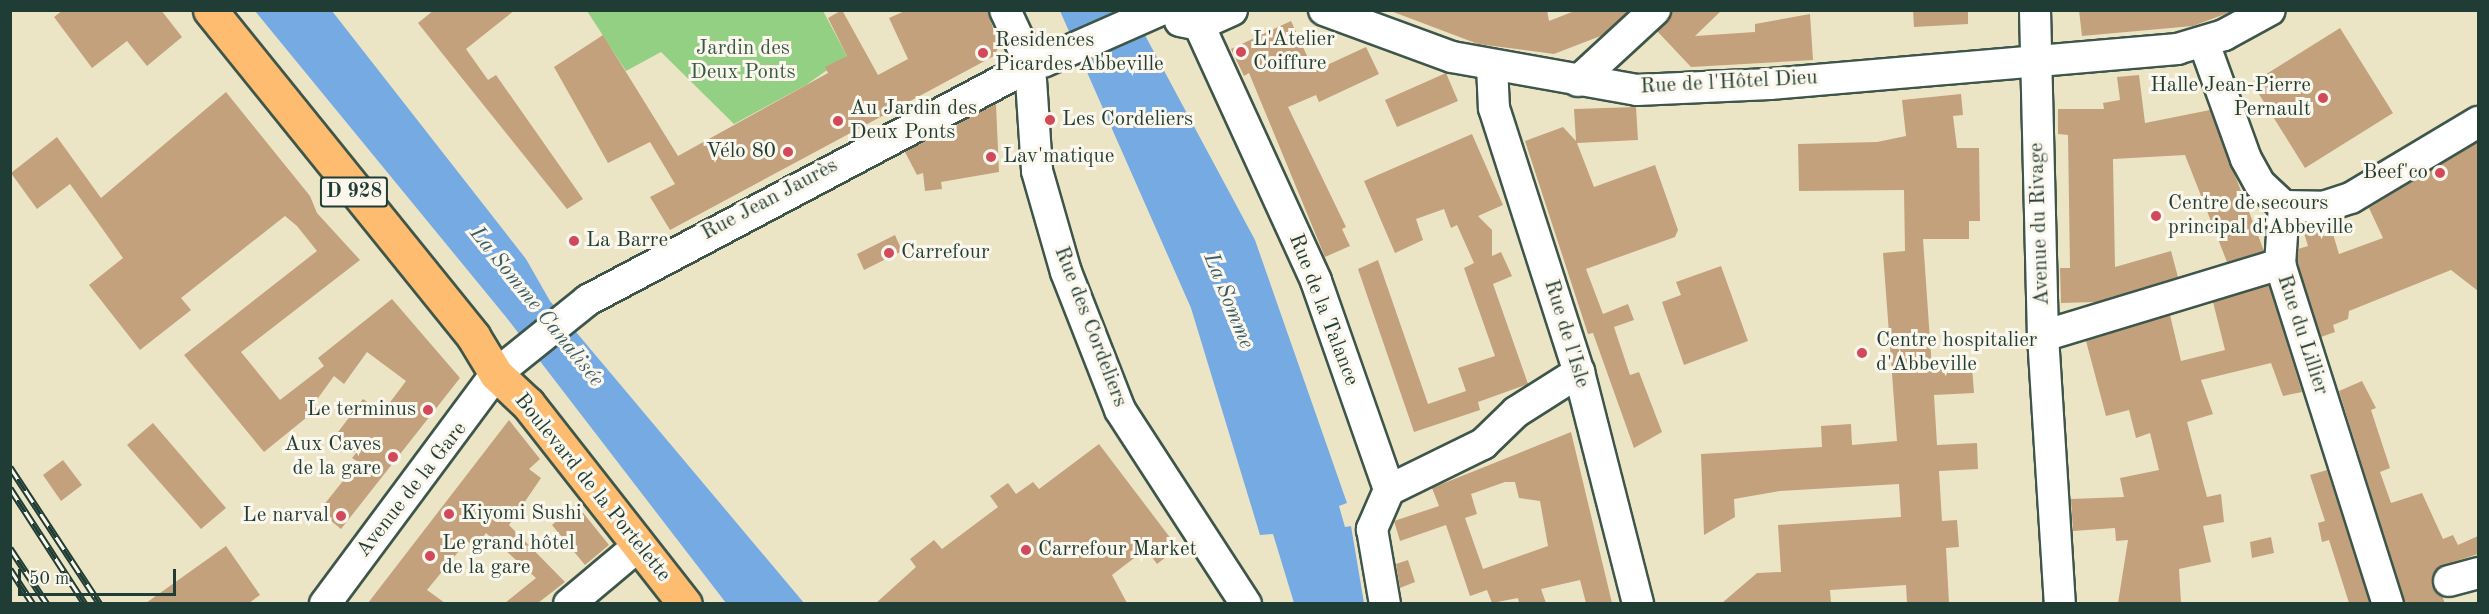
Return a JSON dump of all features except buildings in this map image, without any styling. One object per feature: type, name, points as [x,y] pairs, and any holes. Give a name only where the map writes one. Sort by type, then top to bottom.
[{"type":"main road","name":"D 928","points":[[210,10],[472,336],[508,367]]},
{"type":"main road","name":"Boulevard de la Portelette","points":[[508,367],[528,404],[685,603]]},
{"type":"street","points":[[1005,10],[1036,65]]},
{"type":"street","points":[[1158,13],[1199,26],[1232,10]]},
{"type":"street","name":"Rue de l'Hôtel Dieu","points":[[1324,10],[1492,66],[1637,90],[1759,84],[2204,43]]},
{"type":"street","points":[[1578,81],[1655,10]]},
{"type":"street","name":"Avenue du Rivage","points":[[2035,10],[2043,336],[2060,603]]},
{"type":"street","points":[[2270,10],[2204,43],[2246,159],[2260,184],[2284,206],[2323,207],[2351,198],[2478,122]]},
{"type":"street","name":"Rue Jean Jaurès","points":[[508,367],[588,300],[1036,65],[1158,13]]},
{"type":"street","name":"Rue de la Talance","points":[[1199,26],[1316,281],[1389,490]]},
{"type":"street","name":"Rue des Cordeliers","points":[[1036,65],[1037,171],[1066,272],[1120,410],[1213,549],[1246,603]]},
{"type":"street","name":"Rue de l'Isle","points":[[1492,66],[1494,108],[1579,372],[1638,603]]},
{"type":"street","name":"Rue du Lillier","points":[[2284,206],[2280,264],[2388,603]]},
{"type":"street","points":[[2043,336],[2280,264]]},
{"type":"street","name":"Avenue de la Gare","points":[[325,603],[508,367]]},
{"type":"street","points":[[1385,603],[1372,529],[1389,490],[1483,444],[1516,412],[1579,372]]},
{"type":"street","points":[[569,603],[638,546]]},
{"type":"street","points":[[2449,581],[2478,573]]},
{"type":"green space","name":"Jardin des Deux Ponts","points":[[587,11],[823,11],[847,56],[806,85],[734,124],[661,52],[626,71]]},
{"type":"water","name":"La Somme Canalisée","points":[[255,11],[332,11],[526,259],[550,301],[804,603],[726,603],[506,317]]},
{"type":"water","name":"La Somme","points":[[1060,11],[1132,11],[1255,240],[1347,503],[1339,506],[1345,527],[1351,526],[1364,603],[1294,603],[1273,534],[1260,535],[1191,308]]},
{"type":"railway","points":[[10,467],[100,604]]},
{"type":"railway","points":[[10,488],[85,604]]},
{"type":"railway","points":[[10,548],[47,604]]},
{"type":"railway","points":[[10,569],[33,604]]},
{"type":"place","name":"L'Atelier Coiffure","points":[[1241,52]]},
{"type":"place","name":"Residences Picardes Abbeville","points":[[983,53]]},
{"type":"place","name":"Halle Jean-Pierre Pernault","points":[[2323,98]]},
{"type":"place","name":"Les Cordeliers","points":[[1050,120]]},
{"type":"place","name":"Au Jardin des Deux Ponts","points":[[838,121]]},
{"type":"place","name":"Vélo 80","points":[[788,152]]},
{"type":"place","name":"Lav'matique","points":[[991,157]]},
{"type":"place","name":"Beef'co","points":[[2440,173]]},
{"type":"place","name":"Centre de secours principal d'Abbeville","points":[[2156,216]]},
{"type":"place","name":"La Barre","points":[[574,241]]},
{"type":"place","name":"Carrefour","points":[[889,253]]},
{"type":"place","name":"Centre hospitalier d'Abbeville","points":[[1862,353]]},
{"type":"place","name":"Le terminus","points":[[428,410]]},
{"type":"place","name":"Aux Caves de la gare","points":[[393,457]]},
{"type":"place","name":"Kiyomi Sushi","points":[[449,514]]},
{"type":"place","name":"Le narval","points":[[341,516]]},
{"type":"place","name":"Carrefour Market","points":[[1026,550]]},
{"type":"place","name":"Le grand hôtel de la gare","points":[[430,556]]}]
